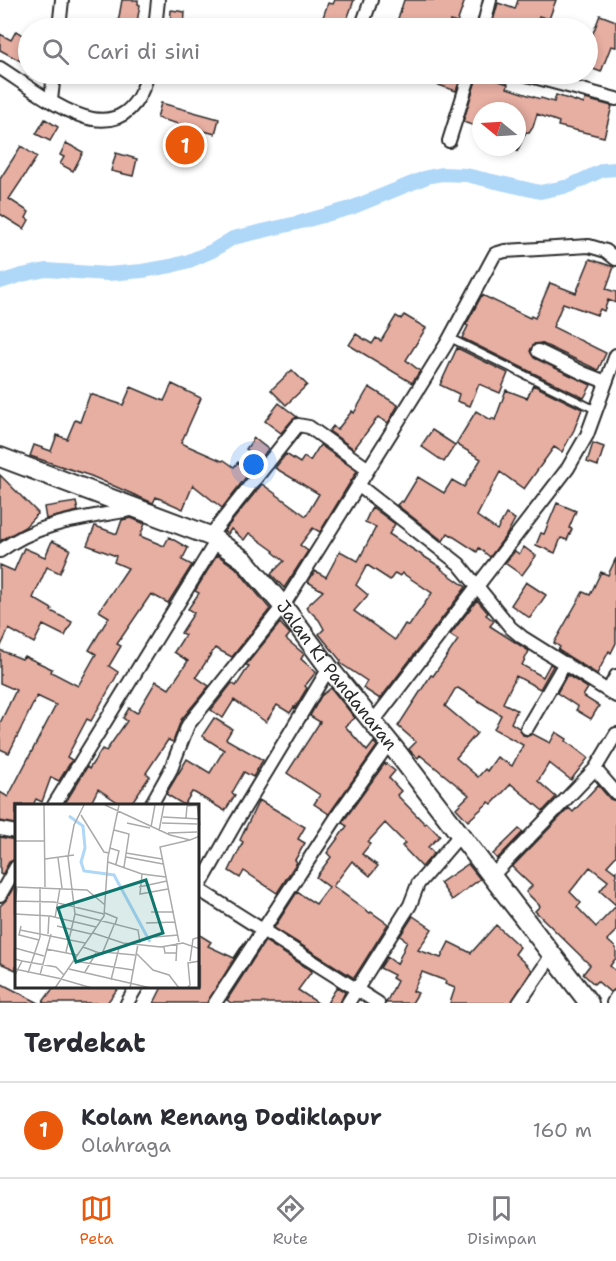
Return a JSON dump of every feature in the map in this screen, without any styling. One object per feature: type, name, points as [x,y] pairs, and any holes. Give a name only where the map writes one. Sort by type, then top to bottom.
[{"type":"main road","name":"Jalan Ki Pandanaran","points":[[0,457],[213,538],[244,560],[283,606],[589,1003]]},
{"type":"street","points":[[60,18],[62,0]]},
{"type":"street","points":[[156,18],[158,0]]},
{"type":"street","points":[[365,18],[371,0]]},
{"type":"street","points":[[486,18],[490,0]]},
{"type":"street","points":[[0,68],[18,79]]},
{"type":"street","points":[[26,84],[64,110],[82,117],[109,119],[121,115],[135,102],[145,84]]},
{"type":"street","points":[[51,100],[53,84]]},
{"type":"street","points":[[449,141],[467,84]]},
{"type":"street","points":[[560,84],[616,99]]},
{"type":"street","points":[[152,804],[171,769],[188,725],[283,606],[450,338],[498,252],[590,246],[606,251],[616,259]]},
{"type":"street","points":[[538,351],[606,382]]},
{"type":"street","points":[[372,723],[568,468],[587,435],[616,355]]},
{"type":"street","points":[[55,804],[213,538],[298,425],[309,427],[368,468]]},
{"type":"street","points":[[358,485],[459,564],[512,628],[529,642],[612,693],[616,676]]},
{"type":"street","points":[[0,551],[37,530],[63,522],[136,509]]},
{"type":"street","points":[[527,728],[565,663]]},
{"type":"street","points":[[200,885],[329,668]]},
{"type":"street","points":[[492,876],[595,769],[616,734]]},
{"type":"street","points":[[215,1003],[340,812],[389,743]]},
{"type":"street","points":[[595,769],[616,793]]},
{"type":"street","points":[[0,829],[15,832]]},
{"type":"street","points":[[348,1003],[410,905],[418,884],[460,835]]},
{"type":"street","points":[[0,895],[15,869]]},
{"type":"street","points":[[200,890],[378,1003]]},
{"type":"street","points":[[519,1003],[552,956]]},
{"type":"street","points":[[127,1003],[136,988]]},
{"type":"street","points":[[613,1003],[616,997]]},
{"type":"lane","points":[[450,338],[596,410]]},
{"type":"building","points":[[122,0],[138,0],[140,5],[138,18],[119,18]]},
{"type":"building","points":[[335,0],[354,0],[348,18],[323,18],[328,3],[333,4]]},
{"type":"building","points":[[404,0],[465,0],[459,18],[398,18]]},
{"type":"building","points":[[518,0],[556,0],[549,18],[539,16],[538,18],[494,18],[498,3],[515,9]]},
{"type":"building","points":[[171,10],[185,12],[185,18],[171,18]]},
{"type":"building","points":[[600,15],[616,21],[616,47],[611,46],[601,72],[598,71],[598,20]]},
{"type":"building","points":[[16,31],[18,32],[18,60],[0,50],[0,34],[11,40]]},
{"type":"building","points":[[436,84],[458,84],[456,91]]},
{"type":"building","points":[[475,84],[508,84],[507,88],[554,102],[556,95],[584,104],[585,99],[612,106],[604,137],[558,126],[559,122],[537,114],[533,127],[529,133],[526,132],[526,102],[472,102],[472,125],[463,122]]},
{"type":"building","points":[[161,103],[219,119],[215,134],[157,118]]},
{"type":"building","points":[[45,119],[58,127],[50,141],[36,134]]},
{"type":"building","points":[[66,143],[83,152],[73,171],[60,164],[64,157],[60,155]]},
{"type":"building","points":[[21,146],[37,157],[9,199],[29,212],[26,218],[29,220],[24,229],[0,214],[0,179]]},
{"type":"building","points":[[116,153],[137,159],[133,176],[111,171]]},
{"type":"building","points":[[590,259],[614,267],[606,289],[616,292],[616,303],[608,300],[604,311],[600,309],[597,315],[563,303],[553,327],[606,353],[598,370],[541,343],[534,344],[530,351],[534,358],[591,385],[584,398],[462,338],[468,326],[466,325],[482,295],[530,318],[531,316],[535,318],[550,283],[576,293]]},
{"type":"building","points":[[404,315],[426,328],[406,360],[420,371],[412,383],[349,345],[356,334],[372,344],[376,338],[381,341],[396,316],[401,319]]},
{"type":"building","points":[[457,348],[508,373],[500,393],[479,384],[470,406],[457,401],[459,394],[440,385]]},
{"type":"building","points":[[292,370],[307,385],[286,405],[271,390]]},
{"type":"building","points":[[172,384],[201,398],[181,443],[224,460],[234,467],[238,462],[250,472],[222,508],[193,485],[183,509],[156,497],[153,503],[91,476],[30,456],[34,445],[51,451],[57,435],[67,439],[75,420],[80,422],[90,394],[123,405],[131,387],[164,401]]},
{"type":"building","points":[[533,385],[582,409],[562,452],[554,447],[524,489],[500,472],[477,516],[497,530],[506,514],[515,519],[490,557],[479,548],[477,552],[448,533],[443,541],[397,505],[403,502],[418,477],[444,493],[452,480],[464,487],[481,459],[456,444],[476,411],[495,420],[506,390],[527,398]]},
{"type":"building","points":[[369,387],[398,405],[388,423],[378,417],[354,449],[329,431],[333,426],[337,430],[352,411],[354,413]]},
{"type":"building","points":[[279,403],[297,417],[281,433],[265,421]]},
{"type":"building","points":[[432,430],[455,445],[444,462],[421,446]]},
{"type":"building","points":[[254,438],[268,449],[261,459],[246,449]]},
{"type":"building","points":[[593,443],[604,447],[598,466],[587,462]]},
{"type":"building","points":[[320,445],[357,471],[320,532],[313,528],[300,545],[308,551],[284,588],[271,574],[284,561],[274,551],[249,533],[244,540],[231,529],[228,534],[224,531],[262,484],[306,516],[319,494],[275,468],[286,454],[300,463],[304,457],[310,461]]},
{"type":"building","points":[[0,475],[38,513],[25,527],[0,541]]},
{"type":"building","points":[[76,502],[78,511],[46,519],[44,507]]},
{"type":"building","points":[[557,503],[576,511],[567,540],[561,538],[555,553],[536,545],[541,533],[544,534]]},
{"type":"building","points":[[372,507],[395,524],[389,534],[442,568],[466,587],[380,699],[363,688],[367,681],[340,663],[341,661],[319,634],[324,629],[319,620],[306,607],[323,591],[308,582],[315,571],[326,577],[340,551],[358,561],[376,527],[365,522]],"holes":[[[367,565],[390,580],[395,573],[400,576],[402,573],[432,593],[409,626],[405,624],[395,640],[354,611],[368,595],[356,585]]]},
{"type":"building","points":[[131,518],[145,524],[140,536],[164,546],[169,537],[188,548],[182,560],[192,565],[168,603],[151,594],[117,644],[121,646],[109,666],[118,672],[116,677],[91,721],[87,719],[67,757],[72,760],[59,781],[51,777],[42,802],[36,799],[34,804],[15,804],[15,824],[0,821],[0,792],[8,797],[56,705],[37,696],[9,753],[0,749],[0,723],[16,690],[0,683],[0,650],[37,662],[78,686],[96,654],[89,650],[109,617],[99,611],[128,568],[114,562],[116,556],[87,545],[95,526],[117,534],[122,520]]},
{"type":"building","points":[[52,541],[70,549],[60,573],[47,567],[33,598],[72,622],[65,636],[43,625],[34,643],[9,629],[0,648],[0,565],[14,571],[24,548],[45,557]]},
{"type":"building","points":[[524,547],[536,556],[522,575],[505,563],[515,551],[519,554]]},
{"type":"building","points":[[217,555],[236,568],[270,609],[232,657],[215,648],[196,677],[209,686],[181,720],[173,742],[168,740],[146,773],[150,776],[131,804],[120,804],[98,789],[90,804],[65,804],[87,767],[89,769],[102,749],[106,751],[127,721],[123,718],[129,708],[137,713],[156,681],[169,689],[188,661],[174,652],[185,635],[181,633],[194,613],[188,609],[199,593],[195,591]]},
{"type":"building","points":[[616,558],[616,643],[597,674],[558,650],[560,647],[554,643],[583,592],[590,595],[601,572],[608,575]]},
{"type":"building","points":[[526,582],[546,595],[530,618],[511,605]]},
{"type":"building","points":[[477,600],[488,613],[486,615],[494,621],[490,626],[529,651],[522,665],[543,677],[550,664],[553,666],[540,689],[516,676],[503,703],[517,710],[511,723],[519,728],[523,735],[533,734],[550,743],[556,732],[588,758],[571,780],[549,763],[538,781],[556,797],[543,811],[511,784],[492,804],[489,802],[468,821],[456,808],[469,795],[420,755],[418,758],[409,749],[416,742],[398,726],[431,675],[433,676],[458,640],[450,635]],"holes":[[[458,688],[501,715],[494,729],[523,745],[512,766],[497,757],[487,771],[485,769],[478,777],[456,758],[477,733],[445,706],[455,689]]]},
{"type":"building","points":[[280,623],[290,634],[286,639],[304,654],[301,659],[316,672],[305,686],[307,688],[295,708],[290,713],[277,705],[266,722],[234,700],[223,718],[211,710],[232,683],[236,686],[249,666],[246,665]]},
{"type":"building","points":[[567,675],[588,688],[583,696],[599,706],[591,719],[576,710],[578,707],[557,693]]},
{"type":"building","points":[[331,688],[355,718],[345,726],[367,751],[374,742],[377,746],[329,814],[314,804],[320,795],[287,773],[320,722],[310,716],[321,696]]},
{"type":"building","points":[[214,718],[232,729],[226,739],[263,760],[253,777],[244,772],[232,793],[235,795],[225,811],[192,792],[185,804],[166,794],[187,759],[210,773],[224,750],[202,736]]},
{"type":"building","points":[[385,763],[395,771],[389,778],[401,791],[397,795],[440,836],[428,847],[434,853],[422,867],[402,846],[405,843],[385,823],[368,842],[370,844],[362,854],[378,866],[370,876],[352,861],[333,886],[388,924],[354,978],[274,928],[297,892],[316,904],[329,887],[316,877],[331,857],[327,853],[347,826],[342,823]]},
{"type":"building","points":[[598,785],[610,799],[616,801],[616,856],[607,866],[616,871],[616,905],[600,891],[608,881],[590,867],[570,892],[581,903],[577,907],[596,927],[616,906],[616,931],[607,940],[616,948],[616,958],[610,966],[616,971],[616,989],[610,992],[597,981],[594,984],[583,974],[590,965],[535,911],[540,906],[526,892],[532,886],[512,867],[569,808],[573,812]]},
{"type":"building","points":[[259,800],[305,827],[298,839],[305,843],[295,860],[297,862],[277,893],[244,871],[240,878],[229,871],[243,842],[240,840]]},
{"type":"building","points":[[519,829],[523,832],[497,859],[493,854]]},
{"type":"building","points":[[0,837],[15,840],[15,859],[9,862],[2,875],[0,874]]},
{"type":"building","points":[[468,864],[480,879],[452,900],[440,883]]},
{"type":"building","points":[[15,885],[15,970],[0,963],[0,906]]},
{"type":"building","points":[[413,916],[432,929],[418,950],[441,958],[449,942],[471,953],[496,925],[520,947],[515,954],[532,970],[511,1003],[450,1003],[455,988],[445,984],[446,981],[422,972],[413,991],[418,993],[412,1003],[386,1003],[397,981],[392,978],[394,975],[380,968],[387,957],[397,964],[407,941],[400,936]]},
{"type":"building","points":[[200,935],[211,942],[208,946],[234,958],[246,940],[207,1003],[154,1003],[162,988],[200,988]]},
{"type":"building","points":[[265,941],[312,971],[298,990],[318,1003],[231,1003],[227,1000]]},
{"type":"building","points":[[0,983],[39,1003],[0,1003]]},
{"type":"building","points":[[337,987],[345,992],[340,1003],[327,1003]]},
{"type":"building","points":[[53,988],[118,988],[107,1003],[42,1003]]},
{"type":"waterway","points":[[0,282],[46,270],[108,274],[171,266],[212,251],[233,238],[351,208],[427,177],[442,174],[466,175],[540,192],[569,186],[603,170],[616,169]]},
{"type":"place","name":"Kolam Renang Dodiklapur","points":[[185,145]]}]
